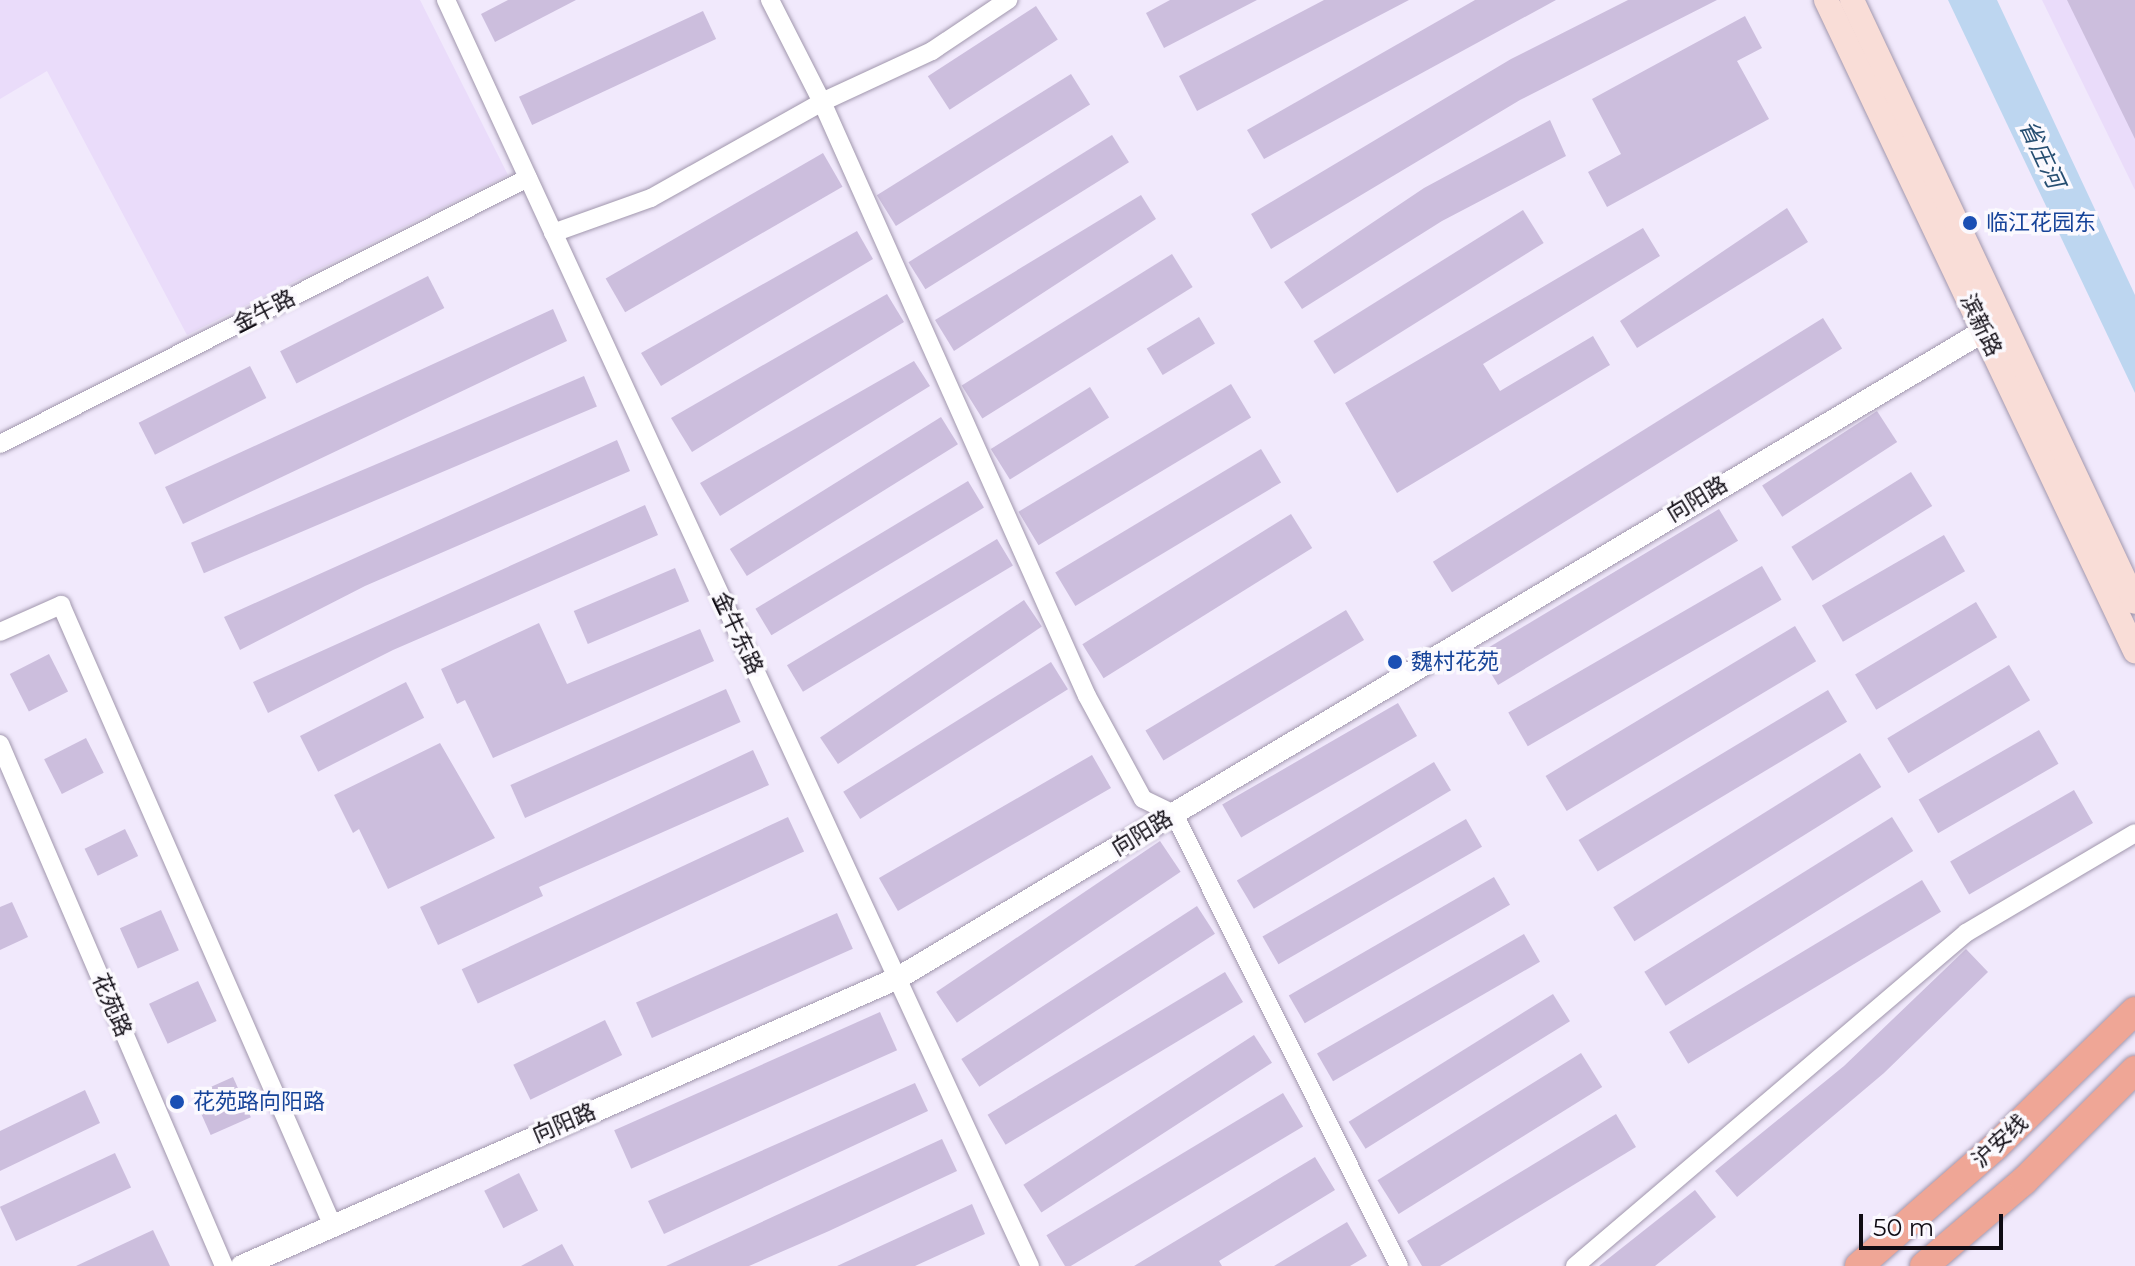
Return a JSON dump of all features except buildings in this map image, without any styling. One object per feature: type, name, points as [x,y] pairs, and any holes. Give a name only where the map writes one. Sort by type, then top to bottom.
[{"type":"highway","name":"沪安线","points":[[1859,1266],[2135,1011]]},
{"type":"highway","name":"沪安线","points":[[1924,1266],[2024,1181],[2135,1070]]},
{"type":"main road","name":"滨新路","points":[[1826,0],[2135,602]]},
{"type":"main road","name":"滨新路","points":[[1852,0],[2135,651]]},
{"type":"street","name":"金牛东路","points":[[446,0],[1030,1266]]},
{"type":"street","points":[[770,0],[822,102],[1087,696],[1143,799],[1174,814],[1399,1266]]},
{"type":"street","points":[[553,233],[651,198],[822,102],[932,51],[1008,0]]},
{"type":"street","name":"金牛路","points":[[0,444],[528,178]]},
{"type":"street","name":"向阳路","points":[[242,1266],[898,978],[1991,324]]},
{"type":"street","points":[[0,632],[61,605],[332,1224]]},
{"type":"street","name":"花苑路","points":[[0,744],[224,1266]]},
{"type":"street","points":[[1575,1266],[1966,933],[2135,833]]},
{"type":"shaded area","points":[[0,0],[420,0],[508,175],[187,335],[47,71],[0,99]]},
{"type":"shaded area","points":[[2042,0],[2135,0],[2135,190]]},
{"type":"water","name":"省庄河","points":[[1948,0],[1997,0],[2135,295],[2135,393]]},
{"type":"place","name":"临江花园东","points":[[1970,223]]},
{"type":"place","name":"魏村花苑","points":[[1395,662]]},
{"type":"place","name":"花苑路向阳路","points":[[177,1102]]}]
